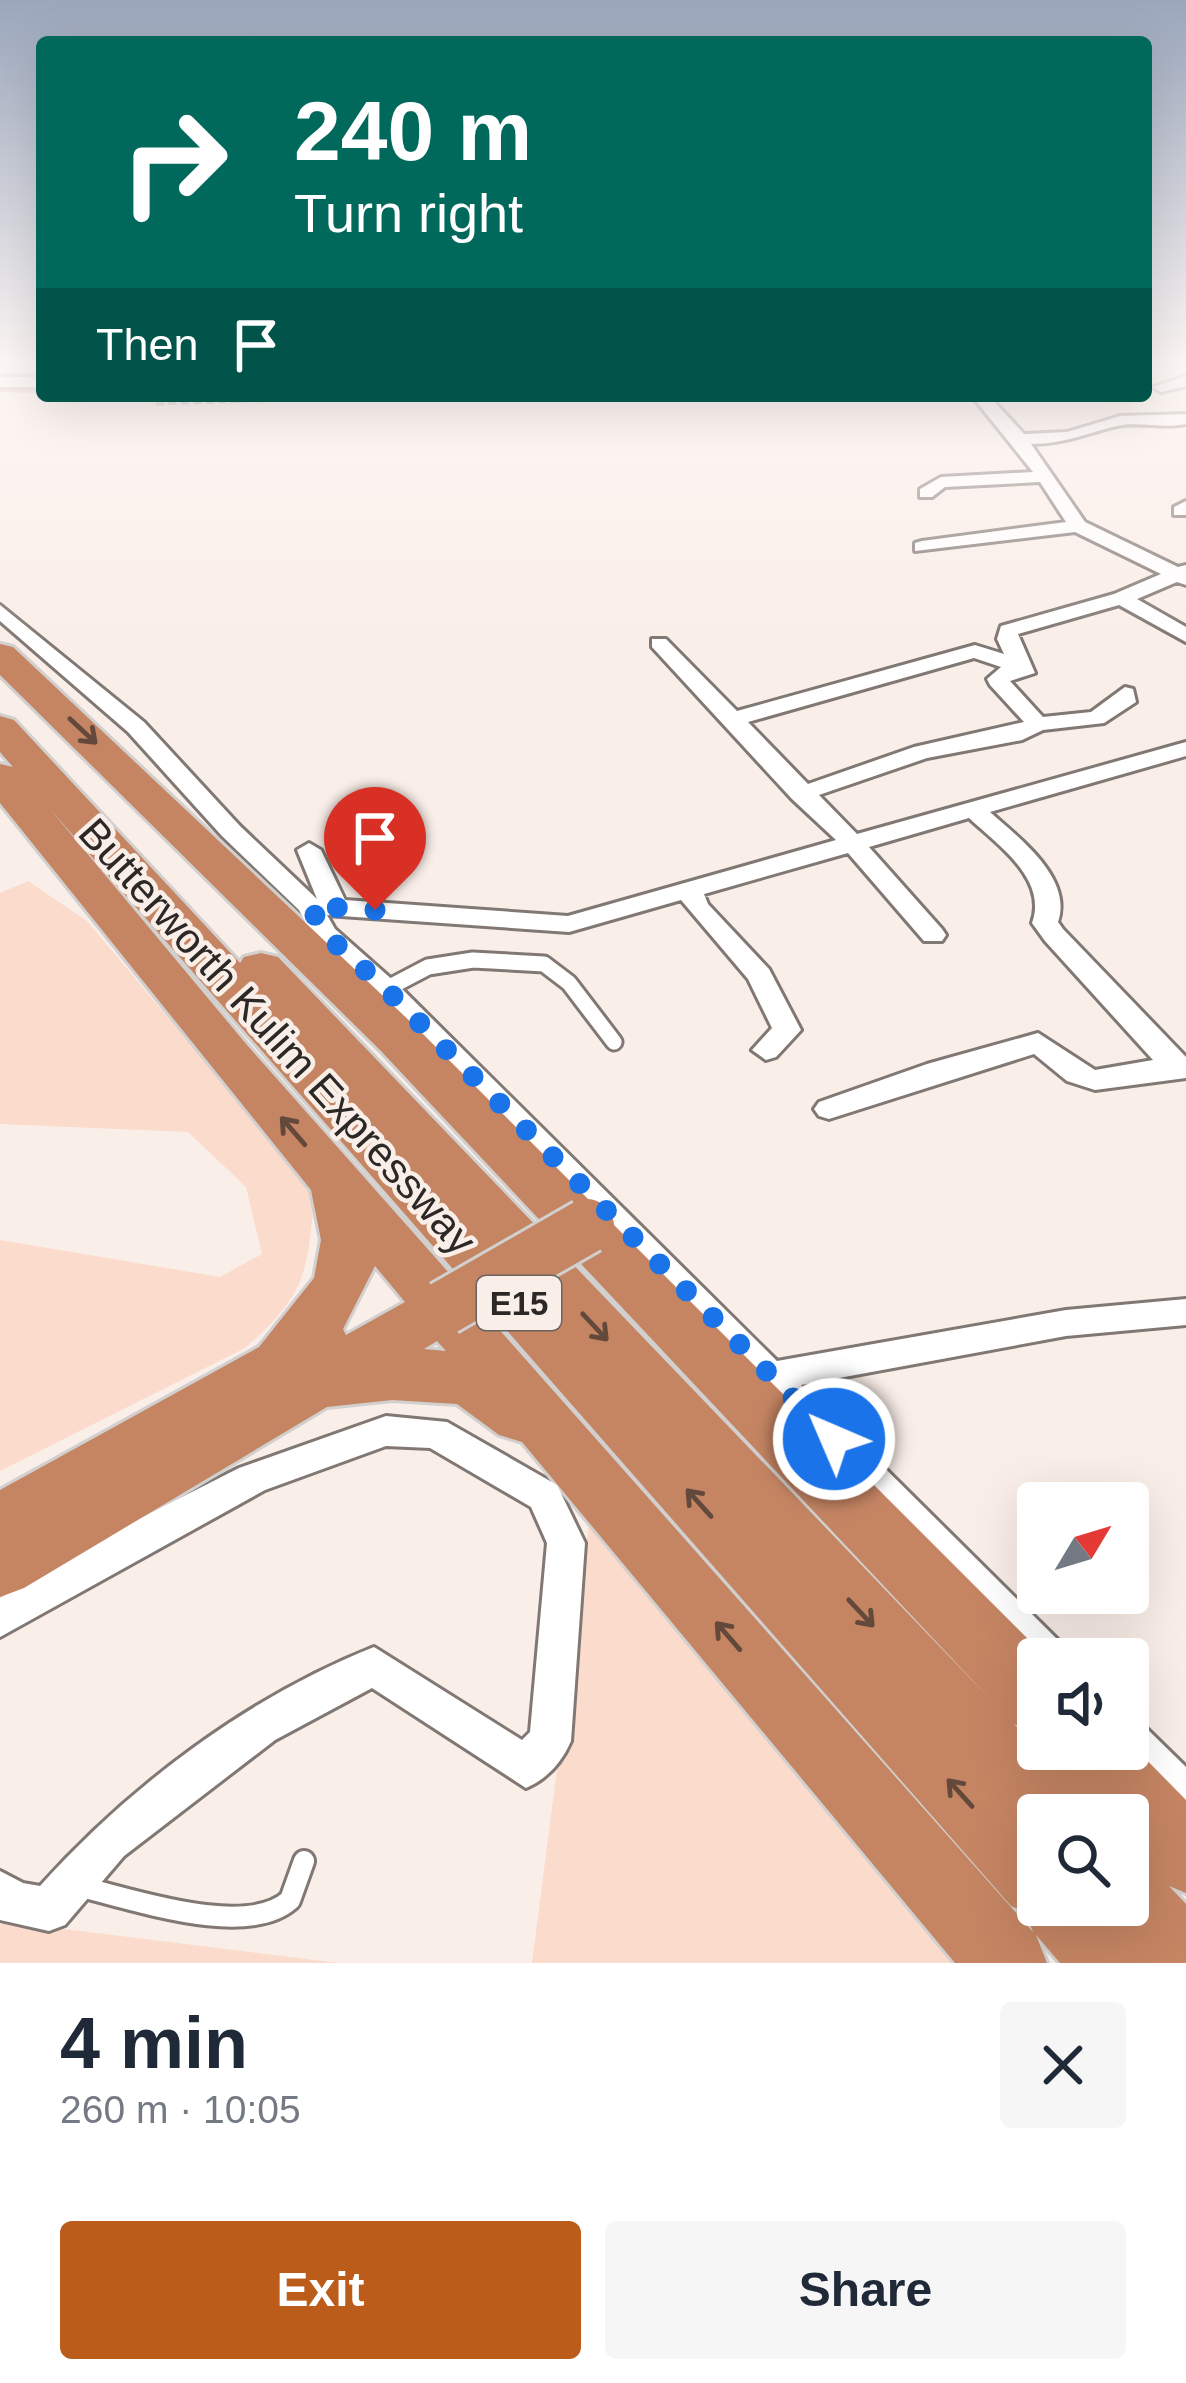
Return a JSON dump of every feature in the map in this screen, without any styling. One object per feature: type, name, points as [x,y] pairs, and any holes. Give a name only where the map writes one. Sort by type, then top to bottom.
[{"type":"highway","points":[[0,655],[165,808],[576,1215],[1017,1678]]},
{"type":"highway","name":"Butterworth Kulim Expressway","points":[[0,688],[1029,1794]]},
{"type":"highway","name":"Butterworth Kulim Expressway","points":[[0,728],[1017,1857]]},
{"type":"highway","points":[[0,776],[336,1182],[1007,1963]]},
{"type":"highway","points":[[2,1601],[283,1383],[347,1273],[352,1225],[336,1182]]},
{"type":"highway","points":[[0,1524],[283,1383],[576,1215]]},
{"type":"highway","points":[[283,1383],[426,1374],[490,1390],[593,1478]]},
{"type":"highway","points":[[1105,1770],[1186,1855]]},
{"type":"highway","points":[[1149,1922],[1186,1962]]},
{"type":"highway","points":[[1080,1926],[1113,1963]]},
{"type":"street","points":[[1028,455],[1078,526],[1182,574]]},
{"type":"street","points":[[926,493],[941,482],[1041,477]]},
{"type":"street","points":[[922,547],[1078,526]]},
{"type":"street","points":[[1021,670],[1006,639],[1008,630],[1121,598],[1182,574]]},
{"type":"street","points":[[1121,598],[1186,636]]},
{"type":"street","points":[[0,611],[136,727],[231,831],[322,906],[569,924],[1186,749]]},
{"type":"street","points":[[659,644],[854,845],[933,935]]},
{"type":"street","points":[[730,720],[975,651],[1021,670]]},
{"type":"street","points":[[1021,670],[998,680],[1000,687],[1028,708],[1036,724]]},
{"type":"street","points":[[800,794],[922,752],[1022,733],[1036,724],[1096,718],[1125,702],[1124,694]]},
{"type":"street","points":[[971,807],[1041,878],[1052,896],[1052,913],[1045,923],[1180,1069]]},
{"type":"street","points":[[309,850],[325,934],[386,989],[1029,1638]]},
{"type":"street","points":[[691,893],[696,908],[759,975],[787,1030],[766,1050]]},
{"type":"street","points":[[830,1108],[937,1070],[1038,1042],[1080,1076],[1099,1080],[1180,1069]]},
{"type":"street","points":[[772,1376],[1066,1323],[1186,1312]]},
{"type":"street","points":[[0,1893],[15,1904],[49,1909],[109,1841],[261,1726],[374,1666],[526,1767],[550,1741],[566,1544],[544,1496],[489,1460],[436,1433],[386,1430],[253,1479],[2,1601]]},
{"type":"street","points":[[1149,1759],[1186,1797]]},
{"type":"lane","points":[[386,989],[428,967],[473,960],[544,964],[569,983],[614,1042]]},
{"type":"lane","points":[[70,1885],[237,1918],[279,1909],[298,1889],[304,1861]]},
{"type":"shaded area","points":[[28,881],[87,921],[315,1192],[301,1279],[281,1312],[245,1348],[0,1471],[0,1240],[220,1277],[262,1254],[246,1187],[188,1132],[0,1124],[0,893]]},
{"type":"shaded area","points":[[589,1521],[977,1963],[532,1963]]},
{"type":"shaded area","points":[[7,1922],[339,1963],[0,1963],[0,1925]]},
{"type":"route","points":[[375,910],[310,906],[325,934],[386,989],[834,1439]]}]
